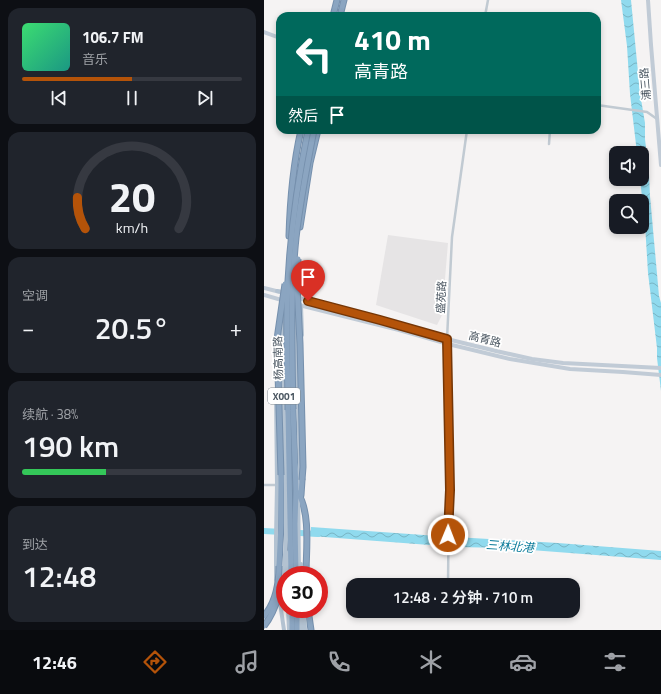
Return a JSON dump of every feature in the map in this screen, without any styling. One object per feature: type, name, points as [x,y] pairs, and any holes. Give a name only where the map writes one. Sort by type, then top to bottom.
[{"type":"highway","points":[[334,12],[336,0]]},
{"type":"highway","points":[[342,12],[345,0]]},
{"type":"highway","points":[[289,236],[290,203],[300,134]]},
{"type":"highway","name":"杨高南路","points":[[288,524],[296,476],[291,410],[287,309],[300,170],[307,134]]},
{"type":"highway","points":[[300,227],[315,134]]},
{"type":"highway","name":"杨高南路","points":[[294,566],[293,540],[288,524],[292,310],[296,239],[306,171],[315,134]]},
{"type":"highway","name":"杨高南路","points":[[300,209],[297,285],[300,352],[302,467],[301,497]]},
{"type":"highway","name":"杨高南路","points":[[284,503],[281,496],[277,338],[286,281],[289,236],[294,222]]},
{"type":"highway","name":"X001","points":[[301,497],[306,526],[306,566]]},
{"type":"highway","name":"X001","points":[[279,566],[288,524],[284,503]]},
{"type":"highway","name":"杨高南路","points":[[293,540],[291,548],[293,566]]},
{"type":"highway","points":[[264,616],[274,601],[276,592]]},
{"type":"highway","points":[[264,626],[270,618],[276,604]]},
{"type":"highway","points":[[292,618],[292,630]]},
{"type":"highway","points":[[297,618],[297,630]]},
{"type":"highway","points":[[306,618],[306,630]]},
{"type":"highway","points":[[308,618],[311,630]]},
{"type":"main road","name":"浦三路","points":[[648,0],[659,120],[661,165]]},
{"type":"main road","points":[[264,32],[276,36]]},
{"type":"main road","name":"杨高南路","points":[[287,295],[293,213],[298,176],[307,134]]},
{"type":"main road","points":[[301,306],[293,296],[302,201],[315,134]]},
{"type":"main road","name":"杨高南路","points":[[284,503],[288,492],[282,340],[287,295],[289,256]]},
{"type":"main road","points":[[279,292],[284,291],[287,286]]},
{"type":"main road","name":"高青路","points":[[264,288],[447,339],[532,359],[554,362],[661,368]]},
{"type":"main road","name":"高青路","points":[[264,295],[301,306],[510,359],[570,369],[661,375]]},
{"type":"main road","points":[[287,295],[301,306]]},
{"type":"main road","points":[[287,295],[295,304]]},
{"type":"main road","name":"杨高南路","points":[[277,485],[275,337],[279,307],[286,301]]},
{"type":"main road","name":"杨高南路","points":[[295,304],[300,463],[296,476]]},
{"type":"main road","name":"X001","points":[[300,463],[304,451],[301,306]]},
{"type":"main road","name":"杨高南路","points":[[299,468],[301,497],[288,524],[299,554],[301,566]]},
{"type":"main road","name":"X001","points":[[277,485],[276,512],[288,524],[276,538],[276,582],[286,630]]},
{"type":"main road","name":"杨高南路","points":[[276,512],[281,496]]},
{"type":"main road","name":"杨高南路","points":[[285,566],[293,540]]},
{"type":"main road","name":"杨高南路","points":[[295,566],[299,554]]},
{"type":"main road","name":"X001","points":[[286,630],[287,618]]},
{"type":"main road","points":[[301,618],[301,630]]},
{"type":"street","points":[[486,12],[488,1]]},
{"type":"street","points":[[601,106],[643,111],[659,120]]},
{"type":"street","name":"盛苑路","points":[[448,578],[450,490],[447,339],[452,237],[466,134]]},
{"type":"street","points":[[549,144],[550,134]]},
{"type":"street","points":[[264,484],[277,485]]},
{"type":"shaded area","points":[[388,235],[448,243],[442,315],[437,325],[376,305]]},
{"type":"water","points":[[621,0],[631,0],[640,93],[645,123],[646,146],[636,146],[630,94],[627,46]]},
{"type":"water","points":[[649,173],[659,296],[661,303],[661,391],[648,273],[646,234],[649,234],[649,194],[642,194],[641,186],[649,186]]},
{"type":"water","points":[[311,527],[661,551],[661,560],[505,548],[456,547],[311,536]]},
{"type":"waterway","name":"三林北港","points":[[264,531],[318,534]]},
{"type":"route","points":[[308,301],[447,339],[450,490],[448,535]]}]
